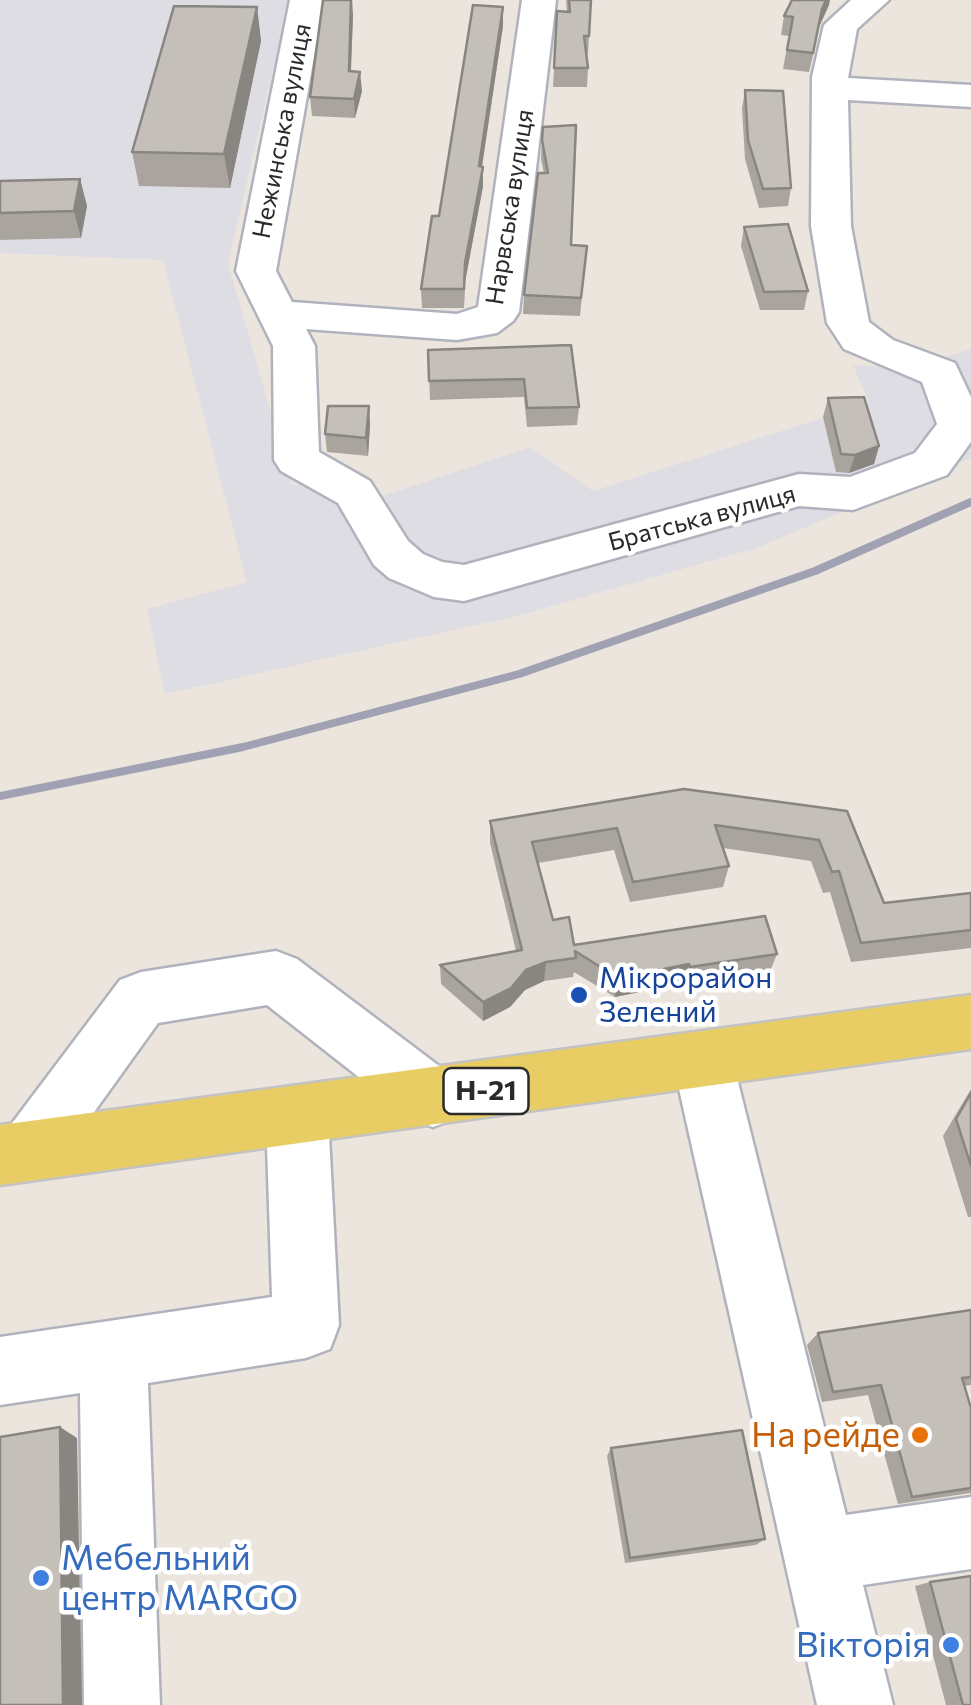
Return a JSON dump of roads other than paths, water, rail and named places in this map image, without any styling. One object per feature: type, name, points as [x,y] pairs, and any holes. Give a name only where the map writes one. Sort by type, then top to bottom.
[{"type":"main road","name":"Н-21","points":[[14,1153],[703,1062],[971,1022]]},
{"type":"lane","name":"Нежинська вулиця","points":[[306,0],[256,270],[294,346],[297,460],[354,492],[366,517]]},
{"type":"lane","name":"Нарвська вулиця","points":[[278,314],[457,327],[482,324],[498,312],[539,0]]},
{"type":"lane","name":"Братська вулиця","points":[[366,517],[391,553],[406,566],[434,578],[464,583],[799,490],[853,494],[931,464],[960,425],[940,373],[859,340],[848,323],[831,226],[830,88],[841,25],[872,0]]},
{"type":"lane","points":[[830,88],[971,96]]},
{"type":"lane","points":[[14,1153],[141,999],[276,978],[433,1098]]},
{"type":"lane","points":[[703,1062],[855,1705]]},
{"type":"lane","points":[[0,1371],[306,1325],[297,1116]]},
{"type":"lane","points":[[113,1354],[122,1705]]},
{"type":"lane","points":[[820,1555],[971,1533]]},
{"type":"railway","points":[[0,796],[243,747],[519,674],[815,571],[971,502]]},
{"type":"place","name":"Мікрорайон Зелений","points":[[579,995]]},
{"type":"place","name":"На рейде","points":[[920,1435]]},
{"type":"place","name":"Мебельний центр MARGO","points":[[41,1578]]},
{"type":"place","name":"Вікторія","points":[[951,1645]]}]
